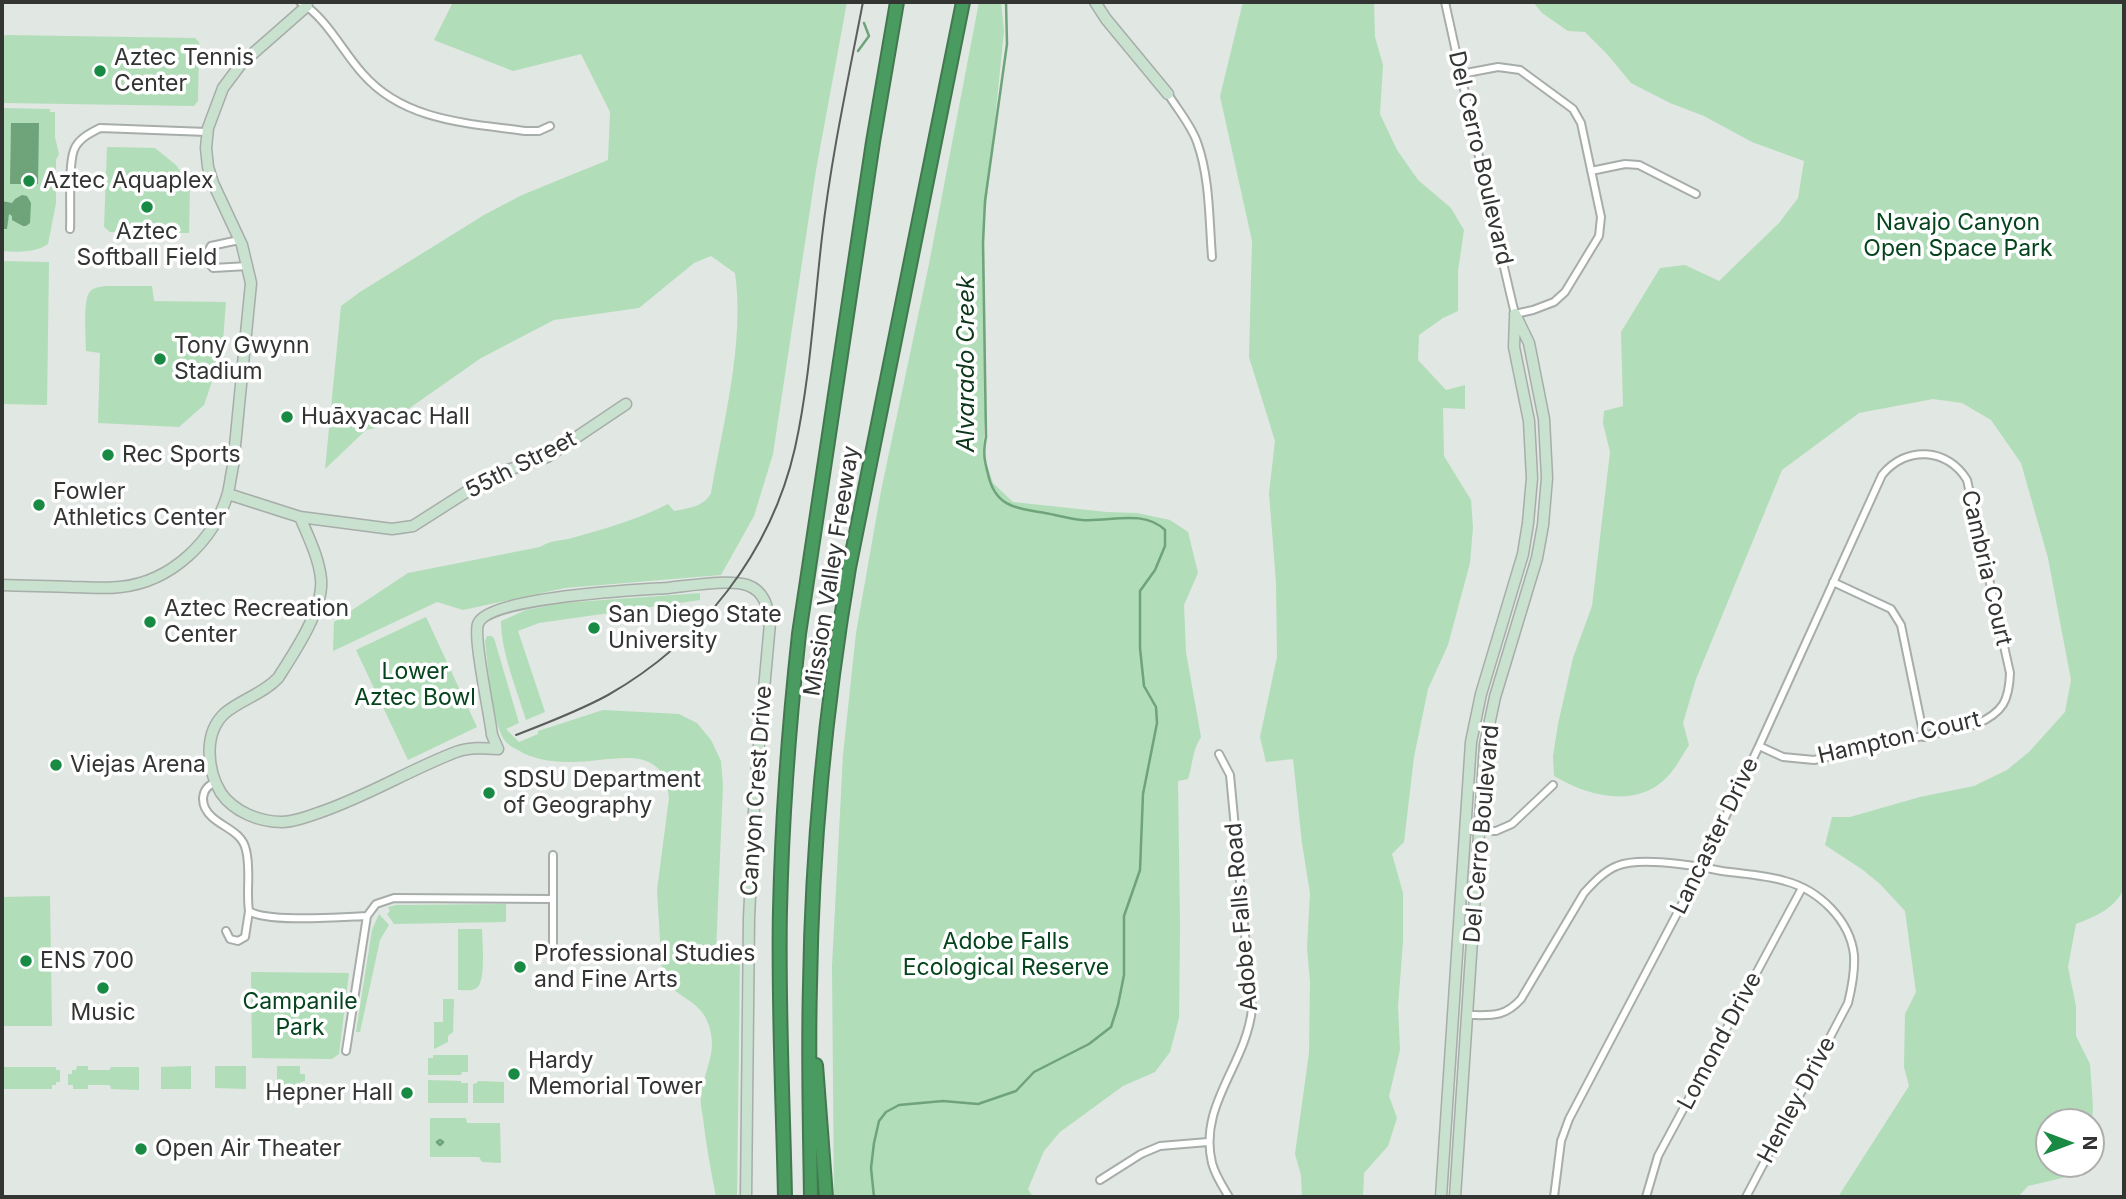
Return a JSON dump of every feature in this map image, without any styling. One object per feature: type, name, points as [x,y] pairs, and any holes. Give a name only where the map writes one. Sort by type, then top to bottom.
[{"type":"highway","name":"Mission Valley Freeway","points":[[785,1197],[780,913],[791,713],[810,558],[897,2]]},
{"type":"highway","name":"Mission Valley Freeway","points":[[811,1197],[809,996],[817,841],[839,625],[963,2]]},
{"type":"highway","points":[[809,996],[826,1197]]},
{"type":"street","points":[[1095,2],[1168,94],[1193,133],[1205,171],[1212,257]]},
{"type":"street","name":"Del Cerro Boulevard","points":[[1445,2],[1515,314],[1529,343],[1542,406],[1547,478],[1537,558],[1495,697],[1485,744],[1455,1197]]},
{"type":"street","points":[[2,585],[106,588],[152,579],[174,567],[201,543],[217,518],[228,494],[233,467],[251,283],[239,240],[208,167],[207,132],[223,88],[241,64],[306,3],[363,75],[406,107],[438,118],[525,131],[539,131],[550,126]]},
{"type":"street","points":[[1461,74],[1498,67],[1520,71],[1573,109],[1581,123],[1601,218],[1599,236],[1564,292],[1553,302],[1515,314]]},
{"type":"street","points":[[70,229],[72,162],[75,148],[90,132],[100,128],[207,132]]},
{"type":"street","points":[[1591,171],[1625,164],[1639,165],[1696,194]]},
{"type":"street","points":[[239,240],[211,246],[204,258],[213,268],[248,266]]},
{"type":"street","name":"Del Cerro Boulevard","points":[[1441,1197],[1471,742],[1481,694],[1523,554],[1532,478],[1529,421],[1514,347],[1515,314]]},
{"type":"street","name":"55th Street","points":[[228,494],[300,517],[392,529],[413,526],[493,475],[547,457],[626,404]]},
{"type":"street","name":"Cambria Court","points":[[1882,475],[1891,464],[1903,457],[1924,453],[1946,459],[1968,480],[2010,673]]},
{"type":"street","name":"Lancaster Drive","points":[[1554,1197],[1561,1141],[1569,1119],[1701,868],[1882,475]]},
{"type":"street","name":"Canyon Crest Drive","points":[[300,517],[318,566],[321,582],[318,605],[278,678],[270,687],[229,710],[213,732],[210,751],[211,770],[224,796],[240,811],[267,821],[284,822],[333,808],[457,752],[480,748],[498,749],[492,735],[477,641],[478,624],[485,615],[566,595],[719,584],[748,585],[763,597],[770,624],[755,789],[749,918],[746,1197]]},
{"type":"street","points":[[1833,582],[1891,609],[1901,625],[1924,737]]},
{"type":"street","name":"Hampton Court","points":[[1759,746],[1783,757],[1814,760],[1977,724],[1991,718],[2004,704],[2009,692],[2010,673]]},
{"type":"street","name":"Adobe Falls Road","points":[[1219,754],[1230,775],[1252,1009],[1245,1043],[1214,1109],[1209,1142],[1213,1166],[1229,1197]]},
{"type":"street","points":[[216,782],[205,789],[205,808],[212,817],[234,831],[246,850],[249,911],[245,937],[238,941],[230,939],[226,932]]},
{"type":"street","points":[[1465,830],[1496,831],[1512,824],[1553,785]]},
{"type":"street","points":[[553,855],[553,950]]},
{"type":"street","name":"Henley Drive","points":[[1467,1015],[1501,1015],[1513,1008],[1584,893],[1594,882],[1621,864],[1649,862],[1786,881],[1816,895],[1836,913],[1849,937],[1854,954],[1854,979],[1848,1003],[1746,1197]]},
{"type":"street","name":"Lomond Drive","points":[[1646,1197],[1658,1156],[1802,888]]},
{"type":"street","points":[[346,1051],[367,916],[376,904],[394,898],[552,899]]},
{"type":"street","points":[[249,911],[257,916],[279,917],[367,916]]},
{"type":"street","points":[[1100,1180],[1141,1154],[1160,1146],[1209,1142]]},
{"type":"green space","points":[[453,2],[847,2],[816,170],[773,454],[754,516],[721,575],[565,588],[463,610],[437,602],[333,651],[334,622],[408,573],[540,547],[621,523],[668,504],[674,511],[700,504],[711,493],[727,411],[737,327],[735,273],[711,256],[694,263],[639,308],[554,320],[481,358],[384,426],[366,430],[325,469],[341,306],[484,215],[522,195],[608,160],[610,112],[581,54],[513,71],[434,40]]},
{"type":"green space","name":"Adobe Falls Ecological Reserve","points":[[979,2],[1001,2],[1004,31],[984,228],[986,399],[983,453],[993,483],[1013,502],[1137,513],[1170,520],[1188,532],[1198,573],[1184,605],[1186,652],[1201,737],[1194,752],[1188,779],[1178,781],[1179,1018],[1170,1052],[1155,1072],[1123,1086],[1060,1132],[1044,1151],[1028,1189],[1033,1197],[834,1197],[832,966],[843,755],[856,633],[881,491],[929,264]]},
{"type":"green space","points":[[1243,2],[1374,2],[1375,37],[1383,65],[1380,114],[1397,150],[1418,180],[1451,208],[1464,230],[1458,271],[1458,311],[1419,335],[1418,360],[1446,390],[1465,385],[1465,409],[1443,408],[1444,456],[1471,500],[1473,527],[1470,563],[1448,645],[1428,689],[1414,757],[1404,842],[1392,854],[1403,893],[1403,942],[1398,1006],[1400,1050],[1389,1096],[1397,1118],[1388,1146],[1364,1173],[1363,1197],[1302,1197],[1301,1175],[1295,1154],[1309,1053],[1310,981],[1307,948],[1310,893],[1293,759],[1266,762],[1260,737],[1277,657],[1276,582],[1269,493],[1275,441],[1249,357],[1252,241],[1220,96]]},
{"type":"green space","name":"Navajo Canyon Open Space Park","points":[[1533,2],[2124,2],[2124,888],[2110,907],[2076,924],[2068,967],[2076,1006],[2076,1036],[2090,1064],[2093,1108],[2035,1108],[2035,1178],[2062,1178],[2028,1186],[2018,1197],[1838,1197],[1909,1086],[1904,1067],[1905,1014],[1916,992],[1905,911],[1880,884],[1825,845],[1832,817],[1850,817],[1920,797],[1974,786],[2007,770],[2029,752],[2065,712],[2071,680],[2048,558],[2021,463],[1991,420],[1962,403],[1933,399],[1859,413],[1782,470],[1696,679],[1683,723],[1689,745],[1671,773],[1651,789],[1623,796],[1609,796],[1580,789],[1554,776],[1553,756],[1558,724],[1573,658],[1592,606],[1610,452],[1603,423],[1604,411],[1623,406],[1621,332],[1660,268],[1685,265],[1719,281],[1779,223],[1798,198],[1804,161],[1752,142],[1704,116],[1670,103],[1631,83],[1585,32],[1568,31],[1542,13]]},
{"type":"green space","name":"Aztec Tennis Center","points":[[5,35],[195,38],[199,42],[198,101],[194,106],[4,103],[2,38]]},
{"type":"green space","name":"Aztec Aquaplex","points":[[2,108],[50,109],[50,112],[55,112],[55,137],[59,154],[56,160],[56,203],[48,244],[32,250],[2,251]]},
{"type":"green space","name":"Aztec Softball Field","points":[[107,147],[155,148],[176,165],[190,187],[189,233],[110,232],[104,227]]},
{"type":"green space","points":[[2,261],[49,262],[47,405],[2,404]]},
{"type":"green space","name":"Tony Gwynn Stadium","points":[[152,286],[154,301],[226,302],[223,341],[204,405],[179,427],[98,423],[100,353],[86,351],[85,312],[89,293],[95,288]]},
{"type":"green space","points":[[700,593],[700,600],[539,623],[518,631],[545,712],[526,720],[507,658],[501,621],[526,610],[562,603]]},
{"type":"green space","name":"Lower Aztec Bowl","points":[[426,617],[477,727],[408,760],[356,650]]},
{"type":"green space","points":[[487,636],[494,638],[519,723],[506,729],[519,742],[538,734],[538,731],[603,710],[679,714],[697,723],[711,740],[721,761],[723,785],[716,951],[717,956],[740,958],[737,1197],[716,1197],[709,1158],[701,1101],[712,1043],[708,1023],[698,1008],[672,988],[662,973],[657,890],[669,798],[665,780],[657,768],[646,761],[633,758],[552,761],[523,753],[509,745],[501,733],[494,708],[485,641]]},
{"type":"green space","name":"ENS 700","points":[[50,896],[52,1026],[2,1026],[2,897]]},
{"type":"green space","points":[[506,904],[506,922],[394,924],[387,914],[390,911],[388,907],[396,905]]},
{"type":"green space","points":[[379,914],[389,925],[380,940],[360,1032],[356,1032],[372,930]]},
{"type":"green space","points":[[458,929],[482,929],[481,980],[479,986],[473,990],[458,990]]},
{"type":"green space","name":"Campanile Park","points":[[251,972],[349,973],[339,1054],[332,1059],[252,1058]]},
{"type":"green space","points":[[443,999],[454,999],[453,1032],[448,1036],[448,1042],[434,1049],[434,1022],[443,1022]]},
{"type":"green space","points":[[433,1055],[468,1055],[468,1072],[462,1072],[461,1075],[428,1075],[428,1058],[433,1058]]},
{"type":"green space","points":[[77,1066],[88,1066],[88,1070],[139,1067],[139,1090],[111,1089],[110,1085],[88,1085],[88,1089],[73,1089],[73,1085],[68,1085],[68,1074],[72,1074],[72,1070],[76,1070]]},
{"type":"green space","points":[[191,1066],[191,1089],[161,1089],[161,1067]]},
{"type":"green space","points":[[215,1066],[246,1066],[246,1089],[215,1088]]},
{"type":"green space","points":[[277,1066],[300,1066],[300,1074],[305,1074],[305,1081],[300,1082],[300,1089],[277,1089]]},
{"type":"green space","points":[[2,1067],[56,1067],[56,1070],[60,1070],[60,1082],[52,1085],[52,1089],[2,1089]]},
{"type":"green space","points":[[428,1080],[468,1083],[468,1103],[428,1103]]},
{"type":"green space","points":[[478,1081],[504,1082],[504,1103],[473,1103],[473,1084]]},
{"type":"green space","points":[[430,1118],[466,1118],[467,1123],[500,1123],[501,1163],[482,1162],[479,1157],[430,1157]]},
{"type":"shaded area","points":[[11,123],[39,123],[38,184],[10,184]]},
{"type":"shaded area","points":[[22,195],[27,196],[31,203],[30,223],[23,226],[12,220],[9,214],[7,229],[2,229],[2,201],[12,203]]},
{"type":"waterway","name":"Alvarado Creek","points":[[874,1197],[871,1168],[874,1143],[879,1121],[886,1112],[899,1105],[943,1101],[978,1104],[1016,1091],[1034,1072],[1089,1044],[1111,1027],[1124,975],[1124,916],[1140,870],[1143,794],[1157,723],[1156,707],[1144,686],[1140,648],[1140,591],[1155,570],[1165,546],[1165,530],[1147,520],[1137,518],[1082,520],[1016,507],[1001,500],[996,493],[991,485],[986,464],[983,243],[985,201],[1007,44],[1006,2]]},
{"type":"waterway","points":[[858,51],[869,36],[864,23]]},
{"type":"waterway","points":[[440,1140],[443,1142],[440,1145],[437,1142],[440,1140]]},
{"type":"tram line","points":[[516,735],[608,695],[673,649],[702,621],[727,591],[750,558],[769,523],[784,487],[800,422],[830,178],[863,2]]},
{"type":"place","name":"Aztec Tennis Center","points":[[100,71]]},
{"type":"place","name":"Aztec Aquaplex","points":[[29,181]]},
{"type":"place","name":"Aztec Softball Field","points":[[147,207]]},
{"type":"place","name":"Tony Gwynn Stadium","points":[[160,359]]},
{"type":"place","name":"Huāxyacac Hall","points":[[287,417]]},
{"type":"place","name":"Rec Sports","points":[[108,455]]},
{"type":"place","name":"Fowler Athletics Center","points":[[39,505]]},
{"type":"place","name":"Aztec Recreation Center","points":[[150,622]]},
{"type":"place","name":"San Diego State University","points":[[594,628]]},
{"type":"place","name":"Viejas Arena","points":[[56,765]]},
{"type":"place","name":"SDSU Department of Geography","points":[[489,793]]},
{"type":"place","name":"ENS 700","points":[[26,961]]},
{"type":"place","name":"Professional Studies and Fine Arts","points":[[520,967]]},
{"type":"place","name":"Music","points":[[103,988]]},
{"type":"place","name":"Hardy Memorial Tower","points":[[514,1074]]},
{"type":"place","name":"Hepner Hall","points":[[407,1093]]},
{"type":"place","name":"Open Air Theater","points":[[141,1149]]}]
